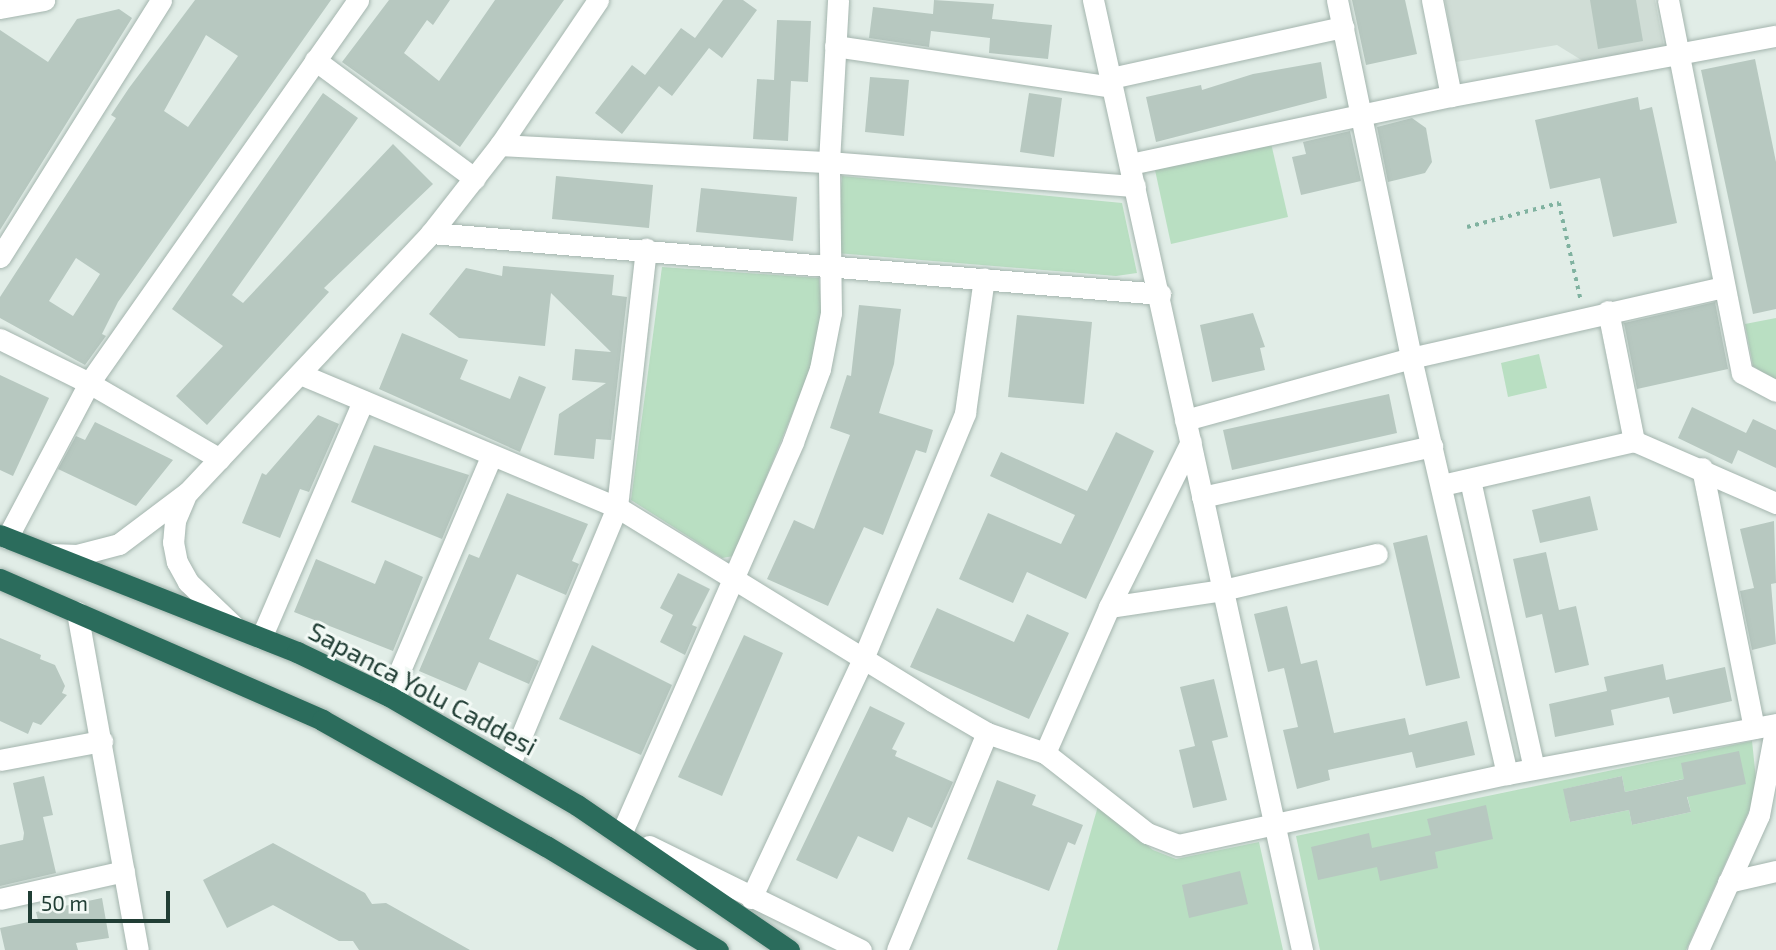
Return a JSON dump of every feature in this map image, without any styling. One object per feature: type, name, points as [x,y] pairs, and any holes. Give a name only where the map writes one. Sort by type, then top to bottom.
[{"type":"highway","name":"Sapanca Yolu Caddesi","points":[[3,536],[235,627],[389,696],[510,763],[577,805],[789,950]]},
{"type":"highway","points":[[0,579],[322,720],[547,846],[718,950]]},
{"type":"street","points":[[0,8],[44,0]]},
{"type":"street","points":[[0,257],[161,0]]},
{"type":"street","points":[[3,536],[89,383],[358,0]]},
{"type":"street","points":[[46,553],[77,555],[119,544],[188,492],[430,233],[475,179],[598,0]]},
{"type":"street","points":[[622,832],[820,369],[831,313],[829,162],[838,0]]},
{"type":"street","points":[[1093,0],[1160,294],[1202,498],[1277,823],[1302,950]]},
{"type":"street","points":[[1337,0],[1411,358],[1507,774]]},
{"type":"street","points":[[1432,0],[1451,96]]},
{"type":"street","points":[[1675,1],[1678,55],[1742,373],[1776,391]]},
{"type":"street","points":[[835,46],[1111,83],[1343,27]]},
{"type":"street","points":[[1130,164],[1360,114],[1776,36]]},
{"type":"street","points":[[315,60],[475,179]]},
{"type":"street","points":[[500,145],[829,162],[1135,186]]},
{"type":"street","points":[[430,233],[1160,294]]},
{"type":"street","points":[[510,763],[617,507],[646,249]]},
{"type":"street","points":[[751,898],[862,661],[965,413],[984,278]]},
{"type":"street","points":[[1185,420],[1411,358],[1608,311],[1723,287]]},
{"type":"street","points":[[1608,311],[1634,441]]},
{"type":"street","points":[[0,338],[89,383],[220,459]]},
{"type":"street","points":[[300,374],[491,457],[617,507],[862,661],[988,733],[1045,752],[1161,841],[1199,843],[1277,823],[1534,768],[1776,724],[1765,795],[1698,950]]},
{"type":"street","points":[[261,638],[363,401]]},
{"type":"street","points":[[1442,485],[1634,441],[1702,468],[1776,503]]},
{"type":"street","points":[[1045,752],[1109,607],[1191,442]]},
{"type":"street","points":[[1202,498],[1432,446]]},
{"type":"street","points":[[389,696],[491,457]]},
{"type":"street","points":[[1702,468],[1754,728]]},
{"type":"street","points":[[1470,480],[1534,768]]},
{"type":"street","points":[[188,492],[175,521],[173,542],[177,562],[188,582],[235,627]]},
{"type":"street","points":[[1109,607],[1223,590],[1377,554]]},
{"type":"street","points":[[77,612],[138,950]]},
{"type":"street","points":[[897,950],[988,733]]},
{"type":"street","points":[[0,760],[102,740]]},
{"type":"street","points":[[577,805],[622,832],[751,898],[861,950]]},
{"type":"street","points":[[1728,883],[1776,870]]},
{"type":"street","points":[[0,899],[124,871]]},
{"type":"path","points":[[1467,227],[1559,203],[1585,317]]},
{"type":"shaded area","points":[[1445,0],[1655,0],[1664,47],[1583,61],[1557,45],[1456,62]]},
{"type":"green space","points":[[1271,143],[1288,217],[1171,244],[1155,170]]},
{"type":"green space","points":[[842,176],[1122,203],[1137,273],[1116,276],[836,253]]},
{"type":"green space","points":[[662,267],[819,278],[822,316],[810,370],[734,556],[722,558],[631,500]]},
{"type":"green space","points":[[1776,318],[1776,381],[1753,366],[1745,324]]},
{"type":"green space","points":[[1539,354],[1547,388],[1508,397],[1501,363]]},
{"type":"green space","points":[[1752,741],[1756,779],[1752,804],[1686,950],[1320,950],[1296,836]],"holes":[[[1622,776],[1625,792],[1683,779],[1691,812],[1632,825],[1629,810],[1570,822],[1564,789]]]},
{"type":"green space","points":[[1098,806],[1153,850],[1176,859],[1259,842],[1283,950],[1057,950]]},
{"type":"building","points":[[195,0],[331,0],[118,302],[102,334],[106,336],[85,365],[0,318],[0,297],[116,118],[111,115]],"holes":[[[206,35],[238,56],[188,127],[164,111]],[[76,258],[100,274],[73,316],[49,301]]]},
{"type":"building","points":[[389,0],[450,0],[433,25],[427,20],[404,53],[439,81],[495,0],[564,0],[460,147],[342,62]]},
{"type":"building","points":[[723,0],[743,0],[757,10],[722,58],[709,48],[672,96],[659,86],[622,134],[595,113],[632,65],[645,75],[681,28],[695,38]]},
{"type":"building","points":[[934,0],[994,4],[992,19],[1052,25],[1048,59],[989,53],[990,38],[931,31],[929,47],[869,38],[873,7],[933,14]]},
{"type":"building","points":[[1352,0],[1405,0],[1417,54],[1366,65]]},
{"type":"building","points":[[1590,0],[1636,0],[1643,41],[1598,49]]},
{"type":"building","points":[[119,9],[132,18],[0,230],[0,30],[48,62],[77,19]]},
{"type":"building","points":[[777,20],[811,21],[808,82],[791,81],[788,141],[753,139],[757,79],[774,80]]},
{"type":"building","points":[[1755,59],[1776,162],[1776,309],[1753,314],[1701,70]]},
{"type":"building","points":[[1321,62],[1327,98],[1156,142],[1146,97],[1201,85],[1202,90],[1253,74]]},
{"type":"building","points":[[870,77],[909,80],[904,136],[865,132]]},
{"type":"building","points":[[323,93],[358,118],[232,295],[243,303],[393,144],[433,184],[324,288],[329,292],[207,425],[176,396],[223,346],[172,309]]},
{"type":"building","points":[[1029,93],[1062,98],[1054,157],[1020,152]]},
{"type":"building","points":[[1638,97],[1640,110],[1652,107],[1677,223],[1613,237],[1600,178],[1550,189],[1535,120]]},
{"type":"building","points":[[1412,118],[1426,128],[1432,162],[1425,173],[1388,182],[1377,127]]},
{"type":"building","points":[[1350,131],[1361,181],[1301,195],[1292,157],[1306,154],[1303,142]]},
{"type":"building","points":[[556,176],[653,185],[649,228],[552,219]]},
{"type":"building","points":[[701,188],[797,197],[793,241],[696,232]]},
{"type":"building","points":[[503,266],[614,275],[612,295],[627,297],[611,440],[596,439],[594,459],[554,455],[559,414],[606,383],[572,380],[575,349],[611,352],[551,293],[545,346],[459,338],[429,314],[466,268],[502,276]]},
{"type":"building","points":[[1715,302],[1728,369],[1637,389],[1624,323]]},
{"type":"building","points":[[859,305],[901,309],[894,364],[879,413],[933,430],[926,453],[916,450],[883,535],[864,527],[828,606],[767,579],[794,520],[814,529],[850,435],[830,428],[847,375],[851,376]]},
{"type":"building","points":[[1253,313],[1265,347],[1260,348],[1265,370],[1212,382],[1200,325]]},
{"type":"building","points":[[1017,315],[1092,322],[1084,404],[1008,397]]},
{"type":"building","points":[[402,333],[468,360],[460,379],[510,399],[519,376],[546,387],[520,452],[379,389]]},
{"type":"building","points":[[0,375],[49,398],[13,476],[0,470]]},
{"type":"building","points":[[1389,394],[1397,433],[1232,470],[1223,430]]},
{"type":"building","points":[[1692,407],[1746,433],[1753,419],[1776,430],[1776,468],[1738,450],[1732,464],[1678,438]]},
{"type":"building","points":[[318,415],[339,424],[309,492],[300,489],[280,538],[242,523],[262,473],[266,475]]},
{"type":"building","points":[[95,422],[173,460],[136,506],[58,469],[76,436],[85,440]]},
{"type":"building","points":[[1116,432],[1154,451],[1086,599],[1027,572],[1013,603],[959,579],[988,513],[1061,544],[1075,515],[990,476],[1001,452],[1087,491]]},
{"type":"building","points":[[374,445],[469,475],[442,539],[351,502]]},
{"type":"building","points":[[507,493],[588,524],[572,561],[579,564],[566,595],[517,574],[489,639],[539,661],[529,684],[479,662],[466,691],[419,671],[469,554],[479,558]]},
{"type":"building","points":[[1590,496],[1598,530],[1540,543],[1532,510]]},
{"type":"building","points":[[1774,521],[1776,583],[1771,584],[1776,644],[1752,650],[1740,591],[1754,588],[1740,529]]},
{"type":"building","points":[[1427,535],[1460,678],[1426,686],[1393,543]]},
{"type":"building","points":[[1546,552],[1559,610],[1576,606],[1589,665],[1555,673],[1542,614],[1526,618],[1513,559]]},
{"type":"building","points":[[316,559],[375,584],[385,560],[423,577],[393,651],[294,612]]},
{"type":"building","points":[[678,573],[710,589],[692,625],[697,627],[685,655],[660,642],[673,615],[660,608]]},
{"type":"building","points":[[1287,606],[1301,664],[1317,660],[1334,733],[1405,718],[1409,735],[1467,721],[1475,755],[1416,768],[1412,752],[1328,770],[1330,780],[1297,789],[1283,730],[1298,727],[1284,668],[1268,672],[1254,614]]},
{"type":"building","points":[[937,608],[1014,642],[1027,614],[1069,633],[1029,719],[910,667]]},
{"type":"building","points":[[744,635],[783,653],[722,796],[678,777]]},
{"type":"building","points":[[0,638],[41,655],[40,659],[55,665],[65,686],[62,693],[67,695],[41,725],[33,722],[28,734],[0,721]]},
{"type":"building","points":[[592,645],[672,685],[641,755],[559,719]]},
{"type":"building","points":[[1663,664],[1666,680],[1725,667],[1732,701],[1673,714],[1669,697],[1611,710],[1614,725],[1555,737],[1549,704],[1607,691],[1604,677]]},
{"type":"building","points":[[1214,679],[1228,737],[1212,741],[1227,800],[1193,808],[1179,750],[1195,746],[1180,687]]},
{"type":"building","points":[[870,706],[905,723],[892,749],[897,751],[895,756],[953,782],[932,828],[908,817],[893,852],[858,836],[837,879],[796,860]]},
{"type":"building","points":[[1739,751],[1746,784],[1687,797],[1691,812],[1632,825],[1629,810],[1570,822],[1563,789],[1622,776],[1625,792],[1684,779],[1681,763]]},
{"type":"building","points":[[44,776],[53,815],[43,817],[56,873],[0,886],[0,845],[23,840],[24,833],[13,783]]},
{"type":"building","points":[[997,780],[1036,795],[1032,805],[1083,825],[1075,845],[1068,842],[1049,891],[967,859]]},
{"type":"building","points":[[1486,805],[1493,839],[1435,852],[1438,868],[1380,881],[1377,867],[1318,880],[1311,847],[1369,833],[1372,848],[1431,835],[1427,819]]},
{"type":"building","points":[[273,843],[365,893],[372,904],[386,903],[470,950],[359,950],[353,941],[339,941],[273,905],[227,928],[203,880]]},
{"type":"building","points":[[1240,871],[1248,904],[1189,918],[1182,885]]},
{"type":"building","points":[[102,898],[109,938],[76,943],[78,950],[5,950],[0,928],[38,920],[36,912]]}]
